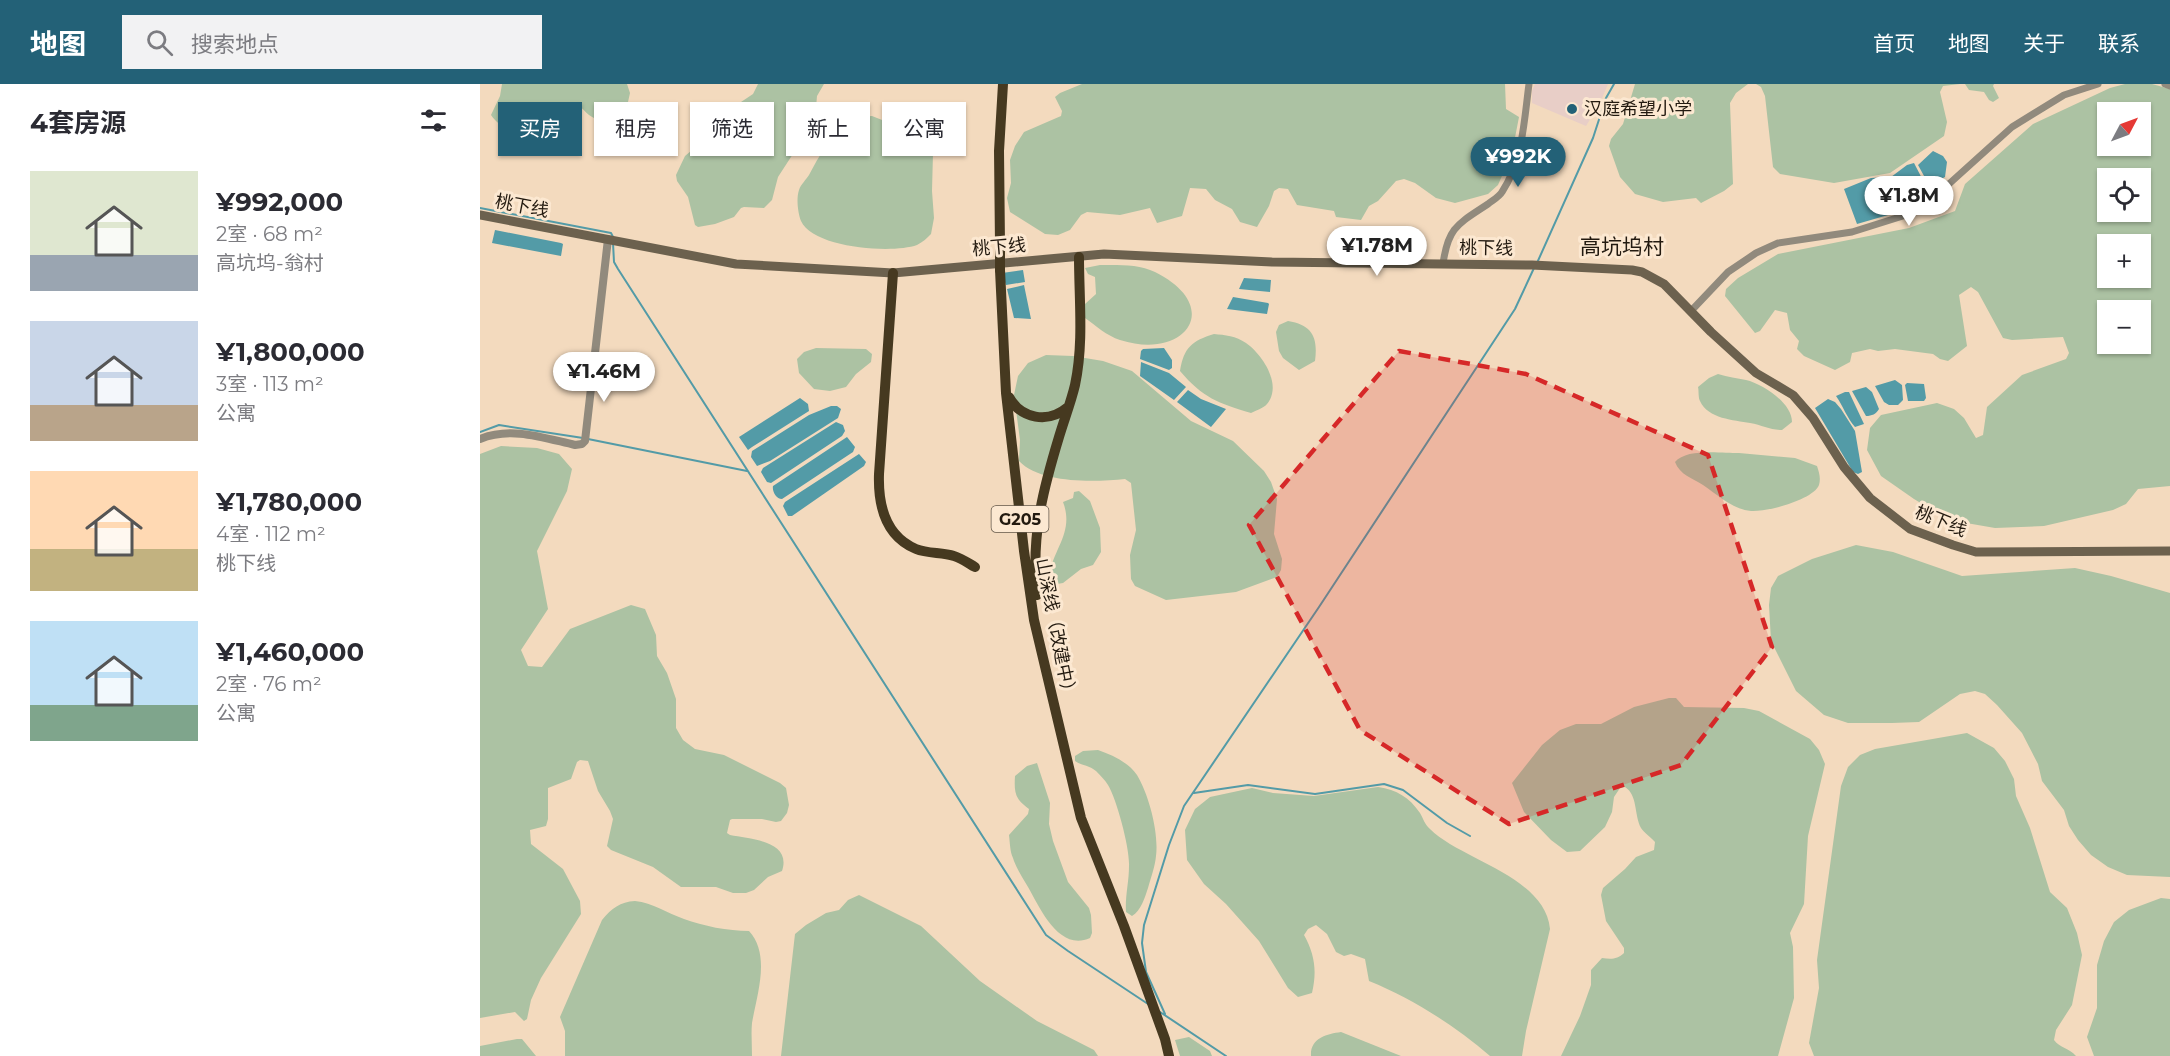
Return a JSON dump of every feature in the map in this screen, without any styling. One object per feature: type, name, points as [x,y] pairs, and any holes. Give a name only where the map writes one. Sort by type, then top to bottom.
[{"type":"highway","name":"山深线（改建中）","points":[[1003,84],[999,151],[1000,298],[1006,393],[1034,620],[1082,818],[1124,926],[1169,1056]]},
{"type":"highway","points":[[1047,674],[1036,589],[1035,537],[1043,492],[1075,387],[1081,322],[1079,256]]},
{"type":"highway","points":[[893,273],[878,494],[883,514],[901,540],[916,549],[954,556],[975,567]]},
{"type":"highway","points":[[1006,393],[1014,406],[1025,415],[1048,418],[1059,415],[1068,407]]},
{"type":"main road","name":"桃下线","points":[[480,215],[736,264],[893,273],[1104,254],[1272,262],[1632,270],[1652,276],[1664,284],[1756,373],[1793,395],[1813,418],[1844,467],[1870,498],[1910,529],[1976,552],[2170,551]]},
{"type":"street","points":[[1443,264],[1450,234],[1461,222],[1501,194],[1520,154],[1529,84]]},
{"type":"street","points":[[1691,311],[1728,272],[1756,253],[1778,243],[1852,232],[1906,215],[1950,183],[2012,127],[2064,95],[2098,84]]},
{"type":"street","points":[[2165,84],[2170,86]]},
{"type":"street","points":[[480,439],[492,434],[516,432],[576,445],[585,441],[608,239]]},
{"type":"highlighted area","points":[[1399,351],[1526,374],[1708,455],[1772,647],[1681,765],[1509,824],[1360,730],[1249,525]]},
{"type":"shaded area","name":"汉庭希望小学","points":[[1535,84],[1608,84],[1595,115],[1586,126],[1532,103],[1532,91]]},
{"type":"green space","points":[[502,84],[627,84],[630,93],[628,102],[594,102],[594,118],[582,108],[582,102],[498,102],[498,122],[491,115],[500,96]]},
{"type":"green space","points":[[758,84],[824,84],[817,96],[816,102],[786,102],[786,156],[792,156],[778,177],[772,200],[764,208],[744,207],[734,217],[698,227],[695,225],[688,197],[677,181],[676,175],[685,156],[690,152],[690,156],[774,156],[774,102],[741,102],[753,94]]},
{"type":"green space","points":[[1082,84],[1505,84],[1506,109],[1519,117],[1512,153],[1498,185],[1488,194],[1455,203],[1436,198],[1415,183],[1404,179],[1396,181],[1378,201],[1369,206],[1361,220],[1336,217],[1334,211],[1297,205],[1288,189],[1279,188],[1274,191],[1269,206],[1257,227],[1240,222],[1232,209],[1215,200],[1206,189],[1190,188],[1182,216],[1157,223],[1150,208],[1120,215],[1087,212],[1081,215],[1070,230],[1058,235],[1045,234],[1010,212],[1007,198],[1011,183],[1010,160],[1024,132],[1061,116],[1062,111],[1055,97]]},
{"type":"green space","points":[[1635,84],[1748,84],[1736,93],[1730,103],[1733,184],[1701,203],[1696,198],[1663,202],[1635,194],[1620,177],[1609,146],[1611,139],[1623,124]]},
{"type":"green space","points":[[1756,84],[1960,84],[1943,86],[1940,92],[1947,122],[1944,136],[1890,173],[1834,183],[1780,174],[1773,167],[1765,96],[1761,87]]},
{"type":"green space","points":[[1965,84],[1994,84],[1999,98],[1993,102],[1984,92],[1969,90]]},
{"type":"green space","points":[[2125,84],[2152,84],[2170,89],[2170,486],[2138,489],[2126,504],[2113,510],[2044,526],[1995,528],[1949,520],[1881,476],[1867,450],[1870,428],[1881,415],[1937,403],[1954,409],[1964,418],[1976,438],[1983,435],[1987,407],[2022,375],[2066,359],[2069,353],[2063,337],[2012,340],[2003,338],[1978,292],[1971,287],[1959,295],[1967,346],[1948,361],[1933,354],[1895,349],[1878,351],[1870,349],[1852,353],[1850,362],[1835,370],[1804,356],[1797,349],[1799,341],[1790,330],[1787,313],[1775,310],[1760,331],[1755,333],[1725,296],[1726,289],[1738,278],[1778,254],[1909,228],[1955,211],[1965,184],[2033,124],[2110,88]]},
{"type":"green space","points":[[870,116],[882,120],[882,156],[933,156],[934,218],[931,234],[917,245],[890,249],[836,243],[808,230],[801,221],[798,206],[799,190],[820,156],[870,156]]},
{"type":"green space","points":[[1100,265],[1142,268],[1155,272],[1176,286],[1188,300],[1192,314],[1188,327],[1178,337],[1163,343],[1143,345],[1120,340],[1101,330],[1085,318],[1085,304],[1096,294],[1095,277],[1088,274],[1085,268]]},
{"type":"green space","points":[[1288,321],[1308,329],[1316,346],[1315,361],[1299,370],[1283,358],[1279,351],[1276,332],[1279,325]]},
{"type":"green space","points":[[1214,334],[1230,336],[1242,341],[1252,348],[1264,362],[1272,379],[1273,388],[1264,407],[1251,413],[1220,402],[1196,388],[1180,371],[1184,356],[1190,346]]},
{"type":"green space","points":[[816,348],[866,349],[872,354],[871,362],[856,374],[846,387],[830,391],[814,389],[799,373],[797,359],[804,352]]},
{"type":"green space","points":[[1046,355],[1073,356],[1103,361],[1132,371],[1191,421],[1233,441],[1264,471],[1277,499],[1274,534],[1282,559],[1281,570],[1277,577],[1236,592],[1166,600],[1135,586],[1131,579],[1130,555],[1136,530],[1131,483],[1125,479],[1084,481],[1054,478],[1029,469],[1019,461],[1020,440],[1014,395],[1018,376],[1028,363]]},
{"type":"green space","points":[[1718,374],[1753,382],[1768,390],[1782,401],[1791,415],[1792,422],[1782,430],[1778,430],[1722,418],[1709,412],[1700,401],[1698,387]]},
{"type":"green space","points":[[501,446],[537,448],[559,454],[572,469],[567,491],[537,551],[548,609],[521,650],[528,666],[542,667],[570,629],[631,605],[645,609],[656,635],[657,656],[667,673],[676,699],[676,728],[683,740],[695,749],[724,755],[780,783],[786,788],[789,805],[781,821],[732,819],[727,833],[758,840],[775,847],[781,853],[782,871],[768,877],[754,890],[746,893],[733,893],[716,887],[681,887],[653,867],[611,850],[607,846],[613,819],[598,791],[588,761],[577,762],[571,779],[548,788],[546,826],[530,830],[531,844],[563,869],[580,901],[581,914],[541,978],[531,1000],[527,1019],[524,1021],[515,1012],[480,1018],[480,454]]},
{"type":"green space","points":[[1695,453],[1739,453],[1795,458],[1817,466],[1820,477],[1819,485],[1808,496],[1778,507],[1758,511],[1744,510],[1683,473],[1675,462]]},
{"type":"green space","points":[[1079,491],[1090,501],[1100,528],[1101,552],[1093,565],[1081,569],[1063,583],[1057,584],[1049,574],[1065,530],[1066,512],[1063,502],[1073,498],[1074,492]]},
{"type":"green space","points":[[1856,545],[1893,552],[1962,576],[2075,568],[2170,593],[2170,877],[2127,875],[2108,867],[2091,855],[2078,840],[2069,826],[2064,810],[2042,781],[2038,764],[2022,733],[1985,694],[1975,691],[1960,694],[1919,722],[1848,723],[1824,715],[1796,691],[1771,641],[1769,605],[1771,588],[1778,576],[1812,559]]},
{"type":"green space","points":[[1676,698],[1684,707],[1744,708],[1759,711],[1810,739],[1819,750],[1825,764],[1808,836],[1804,904],[1790,933],[1793,947],[1794,998],[1778,1056],[1561,1056],[1580,1016],[1591,985],[1591,970],[1602,958],[1616,958],[1624,953],[1624,948],[1606,921],[1601,895],[1603,888],[1636,857],[1654,850],[1655,842],[1641,828],[1634,800],[1625,787],[1620,788],[1614,797],[1612,812],[1605,827],[1580,851],[1567,852],[1551,840],[1524,812],[1512,783],[1542,745],[1560,730],[1576,724],[1601,724],[1634,707]]},
{"type":"green space","points":[[1967,733],[1994,748],[2005,761],[2014,779],[2016,796],[2030,828],[2050,892],[2067,908],[2077,933],[2082,955],[2072,1005],[2056,1030],[2054,1040],[2076,1056],[1814,1056],[1809,1043],[1819,988],[1817,960],[1841,786],[1848,767],[1860,755],[1875,749]]},
{"type":"green space","points":[[1098,750],[1114,757],[1133,770],[1145,793],[1152,814],[1157,847],[1154,868],[1142,904],[1132,916],[1126,912],[1129,858],[1115,802],[1104,779],[1091,768],[1075,761],[1075,756],[1083,751]]},
{"type":"green space","points":[[1037,763],[1050,803],[1049,824],[1053,841],[1068,882],[1089,908],[1091,915],[1090,938],[1079,941],[1060,934],[1052,926],[1038,906],[1012,856],[1009,835],[1028,814],[1029,809],[1016,795],[1015,776],[1027,766]]},
{"type":"green space","points":[[1378,787],[1397,792],[1407,799],[1416,807],[1430,829],[1444,840],[1518,882],[1534,895],[1545,911],[1550,929],[1522,1056],[1490,1056],[1433,1014],[1369,981],[1365,959],[1351,954],[1344,956],[1336,952],[1327,934],[1316,925],[1308,929],[1304,935],[1311,949],[1314,963],[1312,993],[1298,997],[1288,988],[1259,941],[1226,904],[1204,884],[1187,860],[1185,830],[1195,809],[1210,797],[1252,788],[1273,793],[1314,796]]},
{"type":"green space","points":[[859,895],[921,926],[980,981],[1037,1021],[1094,1050],[1098,1056],[781,1056],[795,934],[826,913],[839,910],[848,900]]},
{"type":"green space","points":[[2161,898],[2170,899],[2170,1056],[2094,1056],[2087,1037],[2097,1008],[2097,965],[2104,941],[2114,922],[2129,910]]},
{"type":"green space","points":[[635,901],[699,924],[749,931],[756,941],[761,963],[752,1023],[752,1056],[565,1056],[565,1031],[560,1017],[602,920],[617,906]]},
{"type":"green space","points":[[1341,1032],[1401,1056],[1311,1056],[1311,1050],[1316,1041]]},
{"type":"green space","points":[[1189,1037],[1210,1051],[1212,1056],[1180,1056],[1175,1040]]},
{"type":"green space","points":[[522,1039],[536,1056],[480,1056],[480,1046]]},
{"type":"water","points":[[1933,151],[1943,156],[1947,162],[1945,177],[1929,185],[1918,165]]},
{"type":"water","points":[[1914,163],[1928,190],[1907,207],[1895,213],[1857,224],[1844,189],[1871,178],[1891,177],[1907,165]]},
{"type":"water","points":[[495,230],[561,243],[563,244],[561,256],[492,243]]},
{"type":"water","points":[[1023,270],[1025,282],[1006,285],[1002,273]]},
{"type":"water","points":[[1244,278],[1271,280],[1270,292],[1239,289]]},
{"type":"water","points":[[1024,285],[1031,319],[1014,318],[1007,289]]},
{"type":"water","points":[[1233,297],[1268,303],[1267,314],[1227,309]]},
{"type":"water","points":[[1164,348],[1172,360],[1172,368],[1169,370],[1140,359],[1143,349]]},
{"type":"water","points":[[1141,362],[1169,373],[1186,387],[1174,400],[1140,376]]},
{"type":"water","points":[[1895,380],[1902,385],[1903,400],[1898,405],[1889,405],[1884,402],[1875,386]]},
{"type":"water","points":[[1907,383],[1924,384],[1926,398],[1924,401],[1908,401],[1905,385]]},
{"type":"water","points":[[1866,387],[1872,392],[1879,409],[1870,416],[1866,416],[1852,391]]},
{"type":"water","points":[[1188,390],[1201,399],[1226,409],[1211,427],[1177,402]]},
{"type":"water","points":[[1849,392],[1864,424],[1855,427],[1847,416],[1836,396]]},
{"type":"water","points":[[800,398],[808,404],[809,411],[748,450],[739,437]]},
{"type":"water","points":[[1828,399],[1835,402],[1841,409],[1855,431],[1862,472],[1858,474],[1853,472],[1815,408]]},
{"type":"water","points":[[831,406],[841,409],[838,418],[770,461],[757,466],[751,457],[752,451],[809,415]]},
{"type":"water","points":[[836,422],[843,425],[845,431],[842,436],[771,483],[767,482],[761,472],[763,468]]},
{"type":"water","points":[[847,437],[855,447],[853,452],[782,499],[776,496],[773,486]]},
{"type":"water","points":[[859,454],[866,462],[864,466],[792,516],[788,516],[783,506],[785,502]]},
{"type":"waterway","points":[[1537,263],[1593,138],[1606,98],[1614,84]]},
{"type":"waterway","points":[[480,208],[611,233],[613,237]]},
{"type":"waterway","points":[[613,243],[614,262],[618,269],[1046,935],[1148,1004]]},
{"type":"waterway","points":[[1165,1014],[1146,972],[1142,943],[1144,925],[1184,806],[1319,607],[1515,309],[1534,268]]},
{"type":"waterway","points":[[480,432],[499,425],[583,438]]},
{"type":"waterway","points":[[588,439],[747,471]]},
{"type":"waterway","points":[[1194,793],[1248,785],[1315,794],[1384,784],[1403,790],[1447,823],[1470,836]]},
{"type":"waterway","points":[[1160,1012],[1226,1056]]},
{"type":"place","name":"汉庭希望小学","points":[[1572,109]]},
{"type":"district","name":"高坑坞村","points":[[1622,247]]}]
